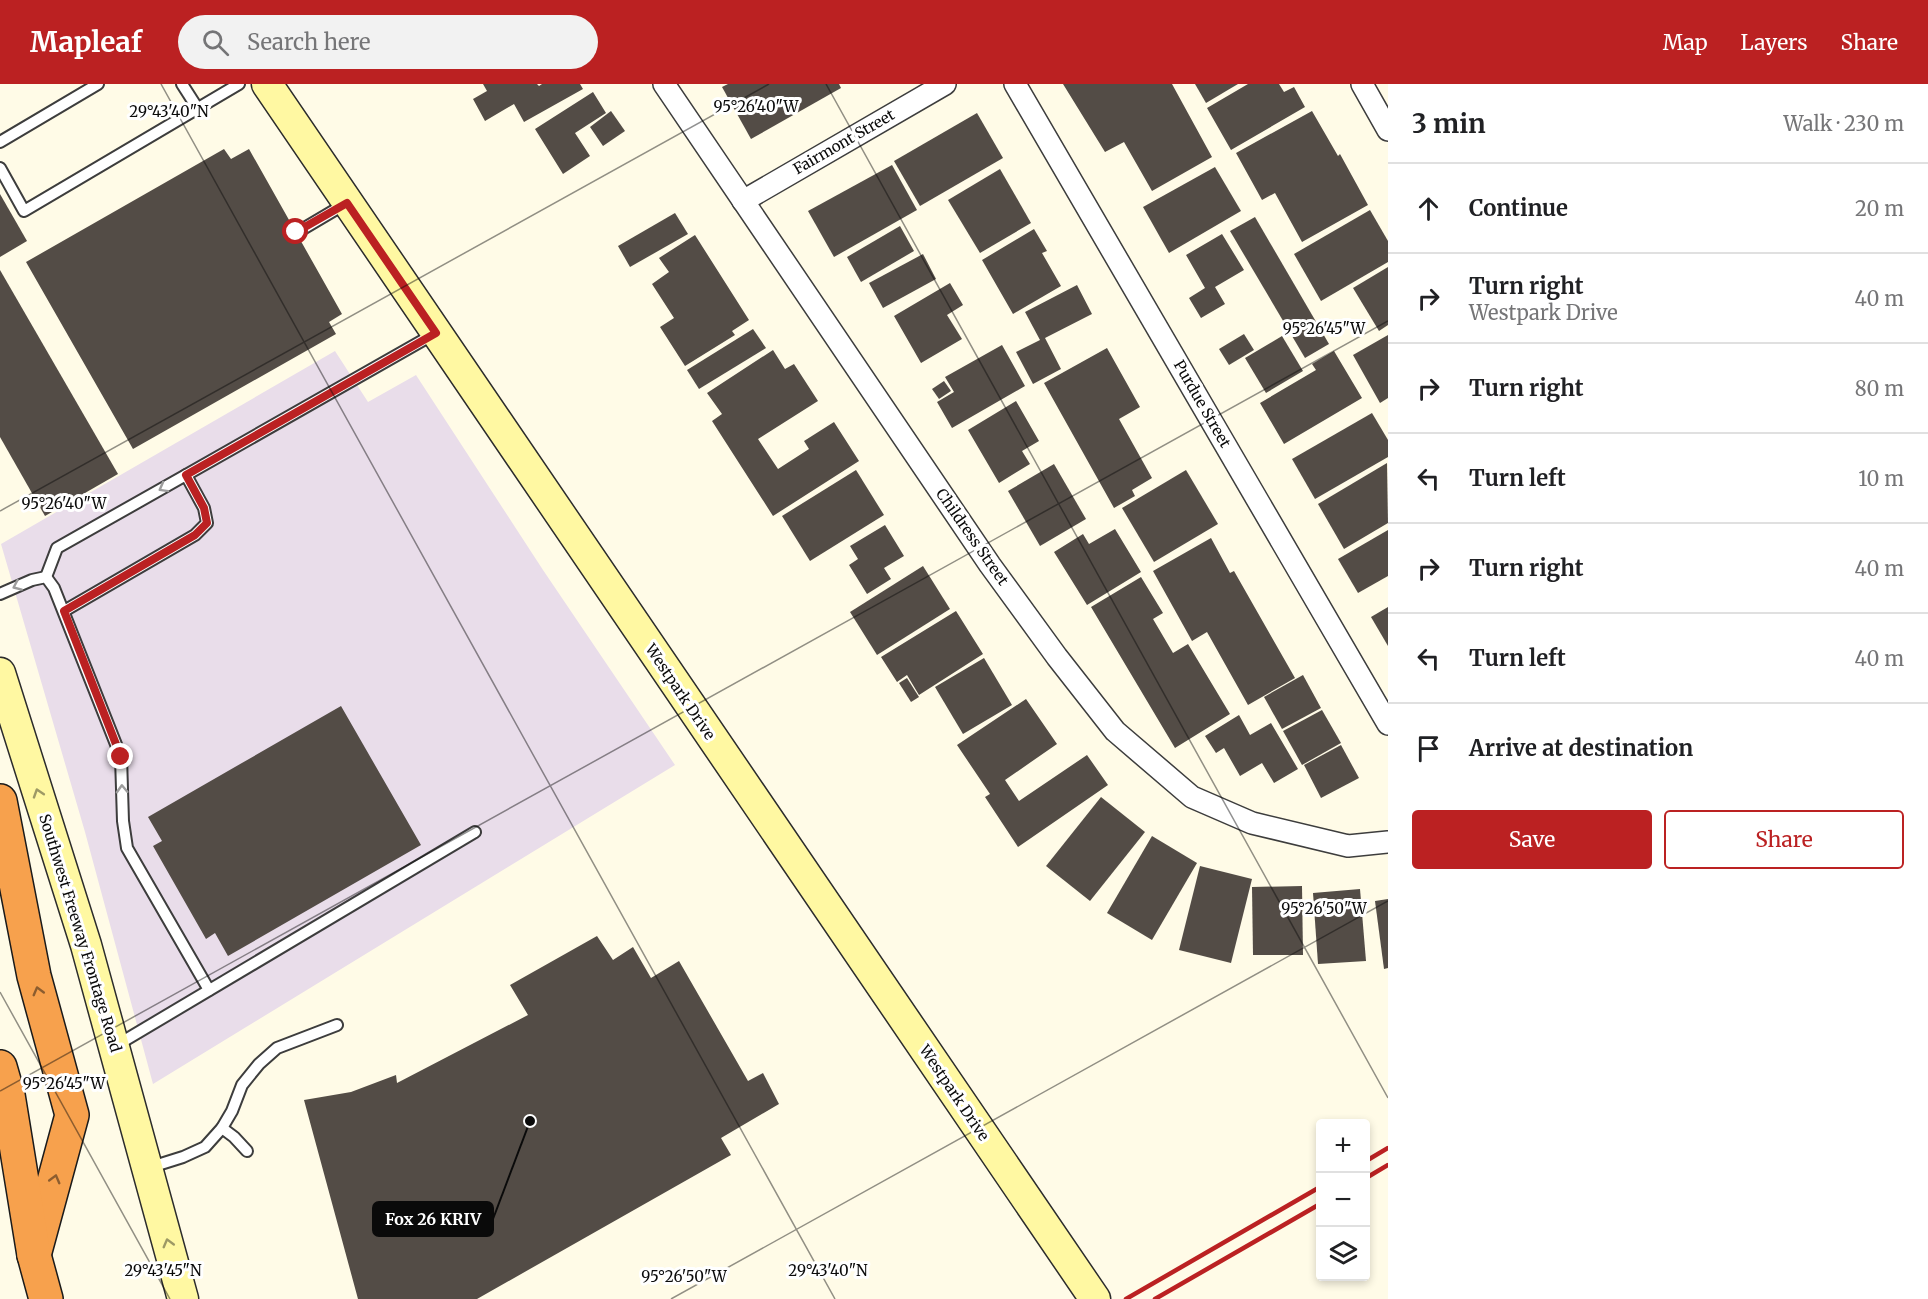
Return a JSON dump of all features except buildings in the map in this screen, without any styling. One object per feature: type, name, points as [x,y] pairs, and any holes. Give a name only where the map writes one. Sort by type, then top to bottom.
[{"type":"highway","points":[[0,801],[34,976],[72,1115],[34,1255]]},
{"type":"highway","points":[[0,1067],[8,1095],[34,1255],[46,1299]]},
{"type":"main road","name":"Westpark Drive","points":[[267,84],[1095,1299]]},
{"type":"main road","name":"Southwest Freeway Frontage Road","points":[[0,673],[86,945],[183,1299]]},
{"type":"street","name":"Childress Street","points":[[664,84],[990,565],[1057,657],[1115,731],[1192,797],[1252,823],[1348,846],[1388,842]]},
{"type":"street","name":"Fairmont Street","points":[[743,201],[945,84]]},
{"type":"street","name":"Purdue Street","points":[[1015,84],[1388,724]]},
{"type":"street","points":[[1362,84],[1388,130]]},
{"type":"lane","points":[[0,142],[98,84]]},
{"type":"lane","points":[[182,84],[198,109]]},
{"type":"lane","points":[[0,168],[24,211],[239,84]]},
{"type":"lane","points":[[296,232],[347,203]]},
{"type":"lane","points":[[46,577],[57,548],[436,333]]},
{"type":"lane","points":[[64,611],[195,535],[207,523],[204,508],[186,475]]},
{"type":"lane","points":[[0,594],[32,580],[46,577]]},
{"type":"lane","points":[[46,577],[54,588],[64,611],[121,757],[123,821],[127,848],[209,990]]},
{"type":"lane","points":[[114,1047],[475,832]]},
{"type":"lane","points":[[147,1168],[206,1147],[222,1128],[232,1111],[242,1085],[259,1064],[277,1048],[337,1025]]},
{"type":"lane","points":[[222,1128],[247,1151]]},
{"type":"shaded area","points":[[335,351],[368,402],[416,375],[543,570],[675,765],[153,1084],[85,832],[1,544]]},
{"type":"railway","points":[[1370,1159],[1388,1148]]},
{"type":"railway","points":[[1370,1176],[1388,1165]]},
{"type":"railway","points":[[1126,1299],[1316,1189]]},
{"type":"railway","points":[[1155,1299],[1316,1206]]},
{"type":"place","name":"Fox 26 KRIV","points":[[530,1121]]},
{"type":"route","points":[[121,757],[64,611],[195,535],[207,523],[204,508],[186,475],[436,333],[347,203],[296,232]]}]
